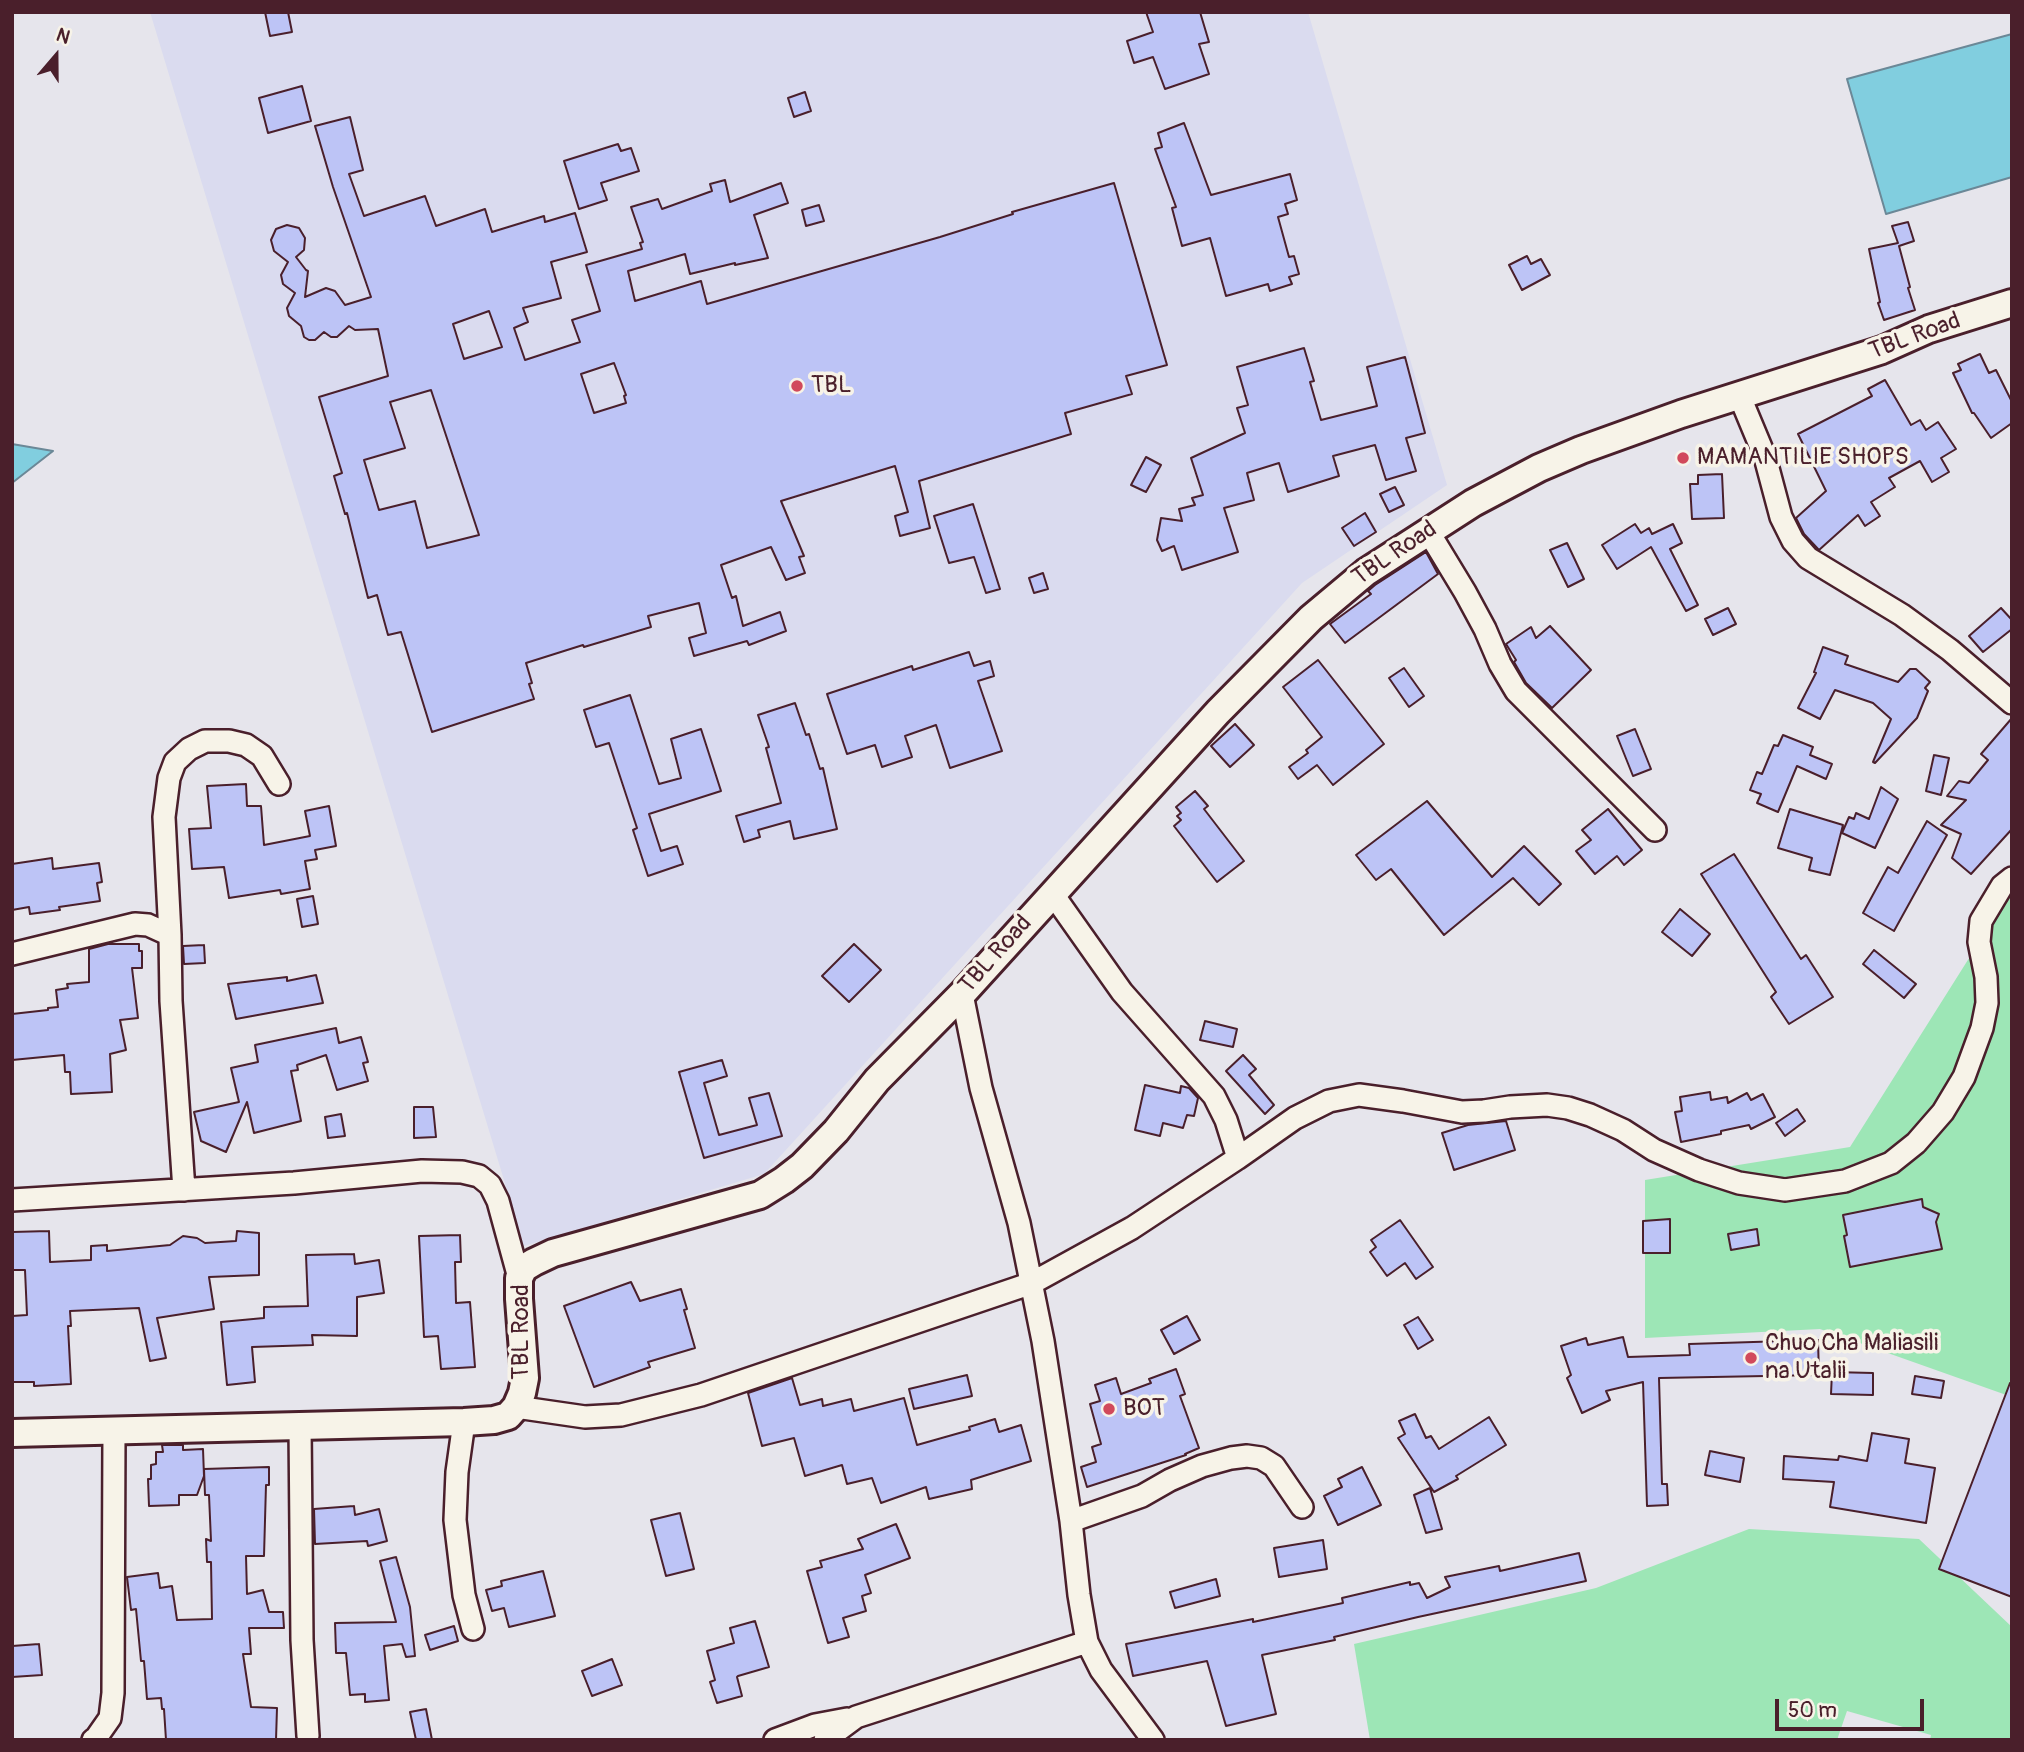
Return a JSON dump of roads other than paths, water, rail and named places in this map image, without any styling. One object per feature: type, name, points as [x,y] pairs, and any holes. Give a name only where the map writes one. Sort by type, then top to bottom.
[{"type":"street","name":"TBL Road","points":[[12,1433],[464,1422],[508,1416],[516,1407],[525,1378],[519,1299],[519,1278],[524,1268],[553,1254],[760,1195],[802,1166],[836,1131],[877,1080],[962,993],[1218,712],[1311,618],[1367,572],[1473,503],[1539,468],[1581,450],[1681,414],[1882,350],[1929,329],[2012,303]]},
{"type":"street","points":[[1740,397],[1765,457],[1781,517],[1793,541],[1808,558],[1902,615],[1950,650],[2012,704]]},
{"type":"street","points":[[1429,531],[1485,629],[1500,664],[1516,691],[1655,830]]},
{"type":"street","points":[[184,1190],[171,1001],[164,817],[169,778],[175,762],[189,749],[205,741],[229,741],[246,745],[262,756],[279,784]]},
{"type":"street","points":[[516,1407],[585,1417],[621,1415],[701,1395],[1031,1283],[1132,1228],[1296,1118],[1329,1101],[1359,1095],[1462,1112],[1535,1106],[1568,1108],[1623,1130],[1654,1150],[1699,1170],[1739,1183],[1785,1190],[1845,1181],[1891,1163],[1916,1143],[1943,1112],[1964,1077],[1982,1028],[1987,1003],[1986,977],[1979,942],[1981,921],[2003,886],[2012,878]]},
{"type":"street","points":[[1052,893],[1122,992],[1214,1096],[1226,1120],[1238,1158]]},
{"type":"street","points":[[12,954],[135,924],[148,925],[170,935]]},
{"type":"street","points":[[962,993],[981,1088],[1009,1185],[1043,1341],[1087,1642],[1101,1671],[1153,1740]]},
{"type":"street","points":[[12,1200],[294,1183],[422,1171],[462,1172],[479,1176],[494,1193],[519,1278]]},
{"type":"street","points":[[464,1422],[457,1472],[455,1520],[464,1595],[473,1629]]},
{"type":"street","points":[[300,1426],[302,1640],[308,1736]]},
{"type":"street","points":[[96,1739],[110,1717],[113,1693],[114,1431]]},
{"type":"street","points":[[1071,1521],[1142,1496],[1202,1466],[1247,1456],[1261,1458],[1274,1466],[1302,1507]]},
{"type":"street","points":[[775,1740],[815,1725],[856,1717],[934,1693],[1087,1642]]},
{"type":"street","points":[[825,1740],[856,1717]]},
{"type":"water","points":[[2012,34],[2012,177],[1886,214],[1847,79]]},
{"type":"water","points":[[12,444],[53,451],[12,483]]},
{"type":"place","name":"TBL","points":[[797,386]]},
{"type":"place","name":"MAMANTILIE SHOPS","points":[[1683,458]]},
{"type":"place","name":"Chuo Cha Maliasili na Utalii","points":[[1751,1358]]},
{"type":"place","name":"BOT","points":[[1109,1409]]}]
